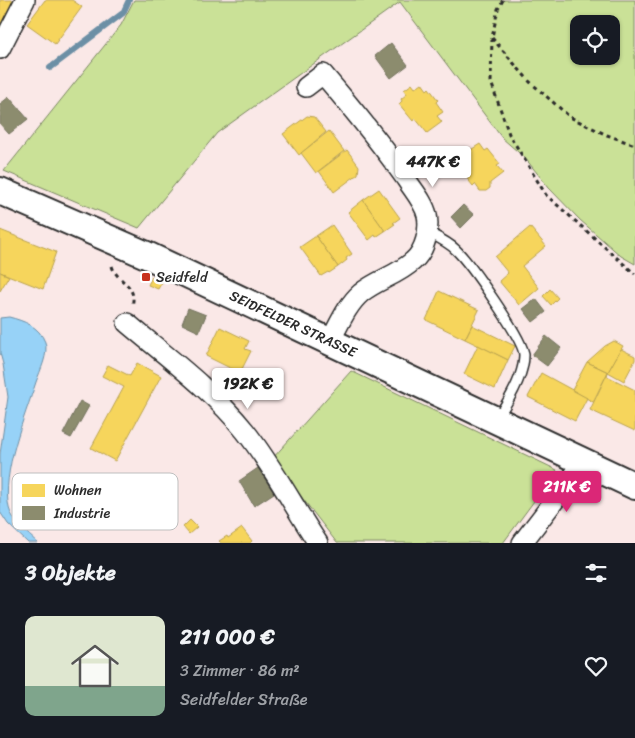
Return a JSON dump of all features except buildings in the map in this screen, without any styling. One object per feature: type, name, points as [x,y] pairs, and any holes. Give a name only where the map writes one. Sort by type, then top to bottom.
[{"type":"main road","name":"SEIDFELDER STRASSE","points":[[0,191],[116,242],[330,341],[635,486]]},
{"type":"street","points":[[0,49],[24,0]]},
{"type":"street","points":[[306,87],[323,74],[372,133],[420,199],[427,215],[427,232],[423,247],[415,260],[399,272],[362,293],[353,301],[330,341]]},
{"type":"street","points":[[127,323],[205,390],[245,431],[318,543]]},
{"type":"street","points":[[522,543],[584,462]]},
{"type":"lane","points":[[427,232],[457,251],[511,326],[520,342],[524,355],[521,370],[515,387],[495,420]]},
{"type":"path","points":[[503,0],[498,9],[492,37],[491,82],[508,134],[546,195],[635,274]]},
{"type":"path","points":[[492,37],[530,82],[570,117],[607,135],[635,145]]},
{"type":"path","points":[[116,242],[111,263],[114,273],[131,288],[134,300],[127,323]]},
{"type":"green space","points":[[134,0],[635,0],[635,264],[621,256],[580,220],[549,188],[525,158],[502,138],[400,2],[217,133],[139,228],[4,171],[121,25]]},
{"type":"green space","points":[[351,371],[557,470],[503,543],[337,543],[272,459]]},
{"type":"water","points":[[9,317],[25,322],[35,328],[42,336],[46,346],[44,362],[15,445],[8,478],[7,494],[12,516],[12,528],[0,512],[0,454],[8,397],[0,353],[0,318]]},
{"type":"water","points":[[14,530],[24,530],[38,543],[28,543]]},
{"type":"waterway","points":[[50,68],[123,13],[129,0]]},
{"type":"place","name":"Seidfeld","points":[[146,277]]}]
